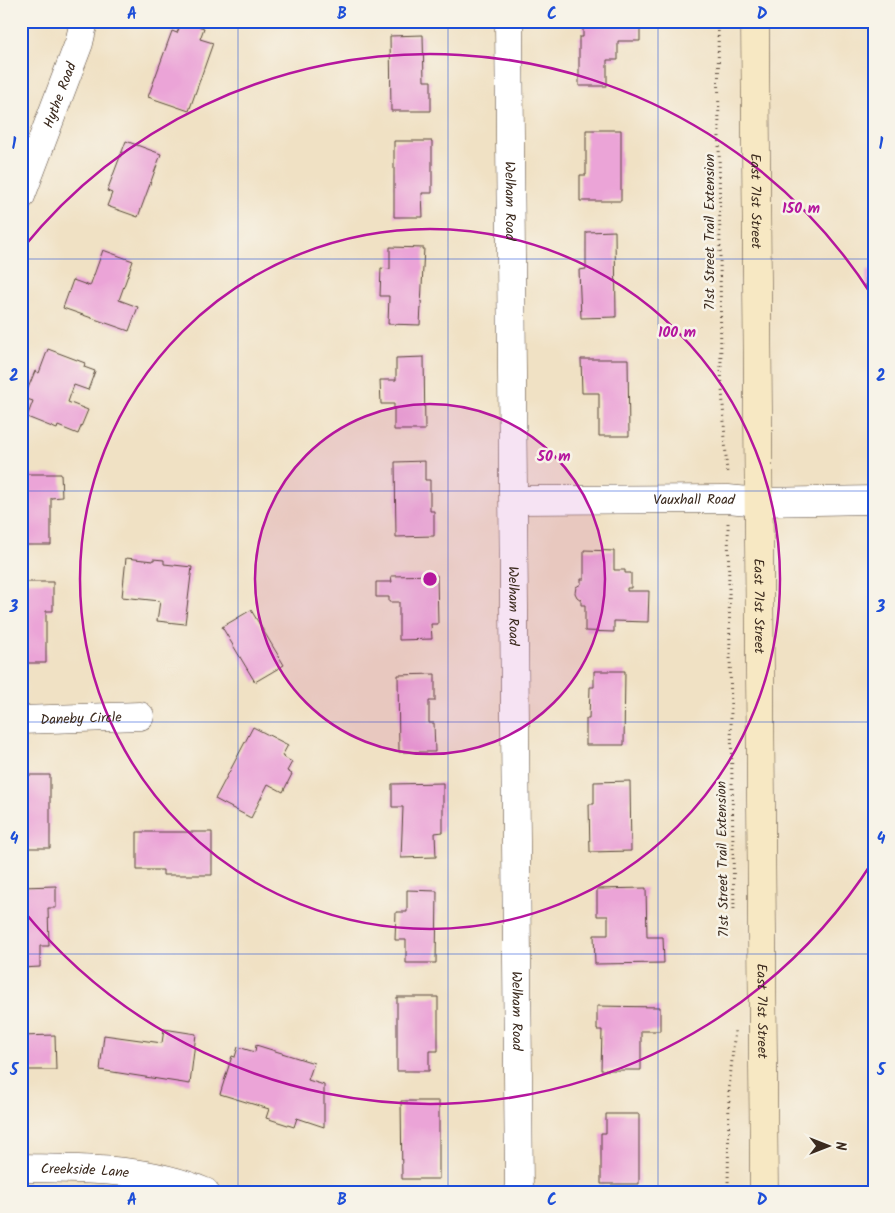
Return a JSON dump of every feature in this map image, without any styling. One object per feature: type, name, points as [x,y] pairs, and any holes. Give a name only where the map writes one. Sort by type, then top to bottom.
[{"type":"main road","name":"East 71st Street","points":[[756,21],[764,1192]]},
{"type":"street","name":"Hythe Road","points":[[21,196],[78,43],[84,21]]},
{"type":"street","name":"Welham Road","points":[[509,21],[519,1192]]},
{"type":"street","name":"Vauxhall Road","points":[[514,500],[728,498],[759,502],[874,500]]},
{"type":"street","name":"Daneby Circle","points":[[21,720],[140,716]]},
{"type":"street","name":"Creekside Lane","points":[[21,1168],[135,1172],[168,1179],[205,1192]]},
{"type":"path","name":"71st Street Trail Extension","points":[[718,21],[721,370],[727,472]]},
{"type":"path","name":"71st Street Trail Extension","points":[[728,526],[734,916]]},
{"type":"path","points":[[728,1192],[729,1089],[735,1027]]},
{"type":"building","points":[[182,21],[204,28],[200,39],[213,43],[189,111],[148,97],[172,31],[177,33]]},
{"type":"building","points":[[583,21],[640,21],[640,41],[618,41],[618,60],[607,60],[607,86],[579,86],[579,37],[583,37]]},
{"type":"building","points":[[423,35],[424,81],[431,81],[431,111],[391,111],[390,36]]},
{"type":"building","points":[[586,130],[621,130],[621,201],[580,201],[580,175],[586,175]]},
{"type":"building","points":[[126,141],[161,154],[138,217],[107,206],[112,193],[107,191]]},
{"type":"building","points":[[394,141],[432,141],[432,193],[422,193],[423,217],[394,217]]},
{"type":"building","points":[[615,231],[616,317],[581,318],[579,270],[586,269],[586,232]]},
{"type":"building","points":[[390,247],[424,248],[420,325],[388,324],[389,296],[380,296],[381,268],[390,269]]},
{"type":"building","points":[[103,250],[133,261],[119,300],[138,307],[129,331],[63,308],[73,280],[90,286]]},
{"type":"building","points":[[874,269],[874,289],[866,289],[866,270]]},
{"type":"building","points":[[48,349],[85,363],[84,367],[95,371],[88,390],[74,385],[68,402],[88,410],[78,434],[58,426],[57,429],[27,417],[33,401],[24,398],[35,371],[39,373]]},
{"type":"building","points":[[424,357],[425,430],[394,430],[394,404],[381,404],[380,380],[396,380],[396,358]]},
{"type":"building","points":[[581,359],[628,359],[629,436],[599,436],[599,393],[582,393]]},
{"type":"building","points":[[425,461],[425,480],[430,480],[430,511],[434,511],[434,536],[396,537],[395,462]]},
{"type":"building","points":[[21,474],[61,474],[62,497],[51,498],[51,545],[21,545]]},
{"type":"building","points":[[584,550],[614,551],[614,570],[625,570],[625,573],[631,573],[631,588],[627,588],[627,591],[649,591],[648,622],[614,621],[614,632],[585,631],[585,605],[581,605],[581,600],[575,593],[576,587],[581,584],[581,579],[584,579]]},
{"type":"building","points":[[126,558],[153,561],[153,559],[164,560],[164,564],[192,567],[185,624],[157,621],[160,601],[122,597]]},
{"type":"building","points":[[437,575],[438,624],[431,624],[432,639],[399,640],[399,602],[389,602],[389,597],[376,597],[376,582],[392,582],[391,576]]},
{"type":"building","points":[[21,582],[53,582],[53,611],[46,611],[46,663],[21,663]]},
{"type":"building","points":[[251,610],[284,665],[255,682],[222,627]]},
{"type":"building","points":[[594,671],[625,671],[624,745],[586,745],[586,719],[589,719],[590,687],[594,687]]},
{"type":"building","points":[[435,674],[435,701],[429,701],[429,723],[434,723],[435,752],[399,752],[398,675]]},
{"type":"building","points":[[253,727],[288,745],[282,756],[292,762],[287,771],[292,774],[283,792],[268,784],[251,818],[215,799]]},
{"type":"building","points":[[21,775],[50,775],[50,848],[21,848]]},
{"type":"building","points":[[630,781],[631,851],[590,852],[589,804],[594,804],[594,782]]},
{"type":"building","points":[[443,783],[443,832],[435,833],[436,857],[401,858],[403,807],[392,807],[392,784]]},
{"type":"building","points":[[137,832],[212,832],[212,875],[163,875],[163,870],[137,870]]},
{"type":"building","points":[[56,886],[56,908],[48,908],[49,946],[40,946],[40,967],[21,968],[21,887]]},
{"type":"building","points":[[646,888],[647,937],[663,937],[664,963],[595,964],[594,935],[608,935],[608,916],[597,916],[597,889]]},
{"type":"building","points":[[407,890],[437,891],[436,963],[406,963],[406,940],[395,940],[396,912],[407,912]]},
{"type":"building","points":[[397,997],[438,997],[438,1051],[429,1051],[429,1071],[397,1071]]},
{"type":"building","points":[[597,1006],[660,1007],[660,1031],[641,1031],[641,1070],[601,1070],[602,1030],[597,1030]]},
{"type":"building","points":[[164,1029],[196,1034],[190,1084],[100,1070],[104,1035],[162,1043]]},
{"type":"building","points":[[55,1035],[56,1070],[21,1070],[21,1036]]},
{"type":"building","points":[[256,1045],[314,1063],[308,1080],[324,1085],[324,1127],[297,1118],[294,1127],[266,1118],[269,1109],[220,1094],[232,1056],[235,1057],[238,1047],[255,1052]]},
{"type":"building","points":[[401,1101],[439,1101],[439,1179],[402,1179]]},
{"type":"building","points":[[606,1114],[639,1114],[639,1184],[601,1184],[601,1133],[606,1133]]}]
